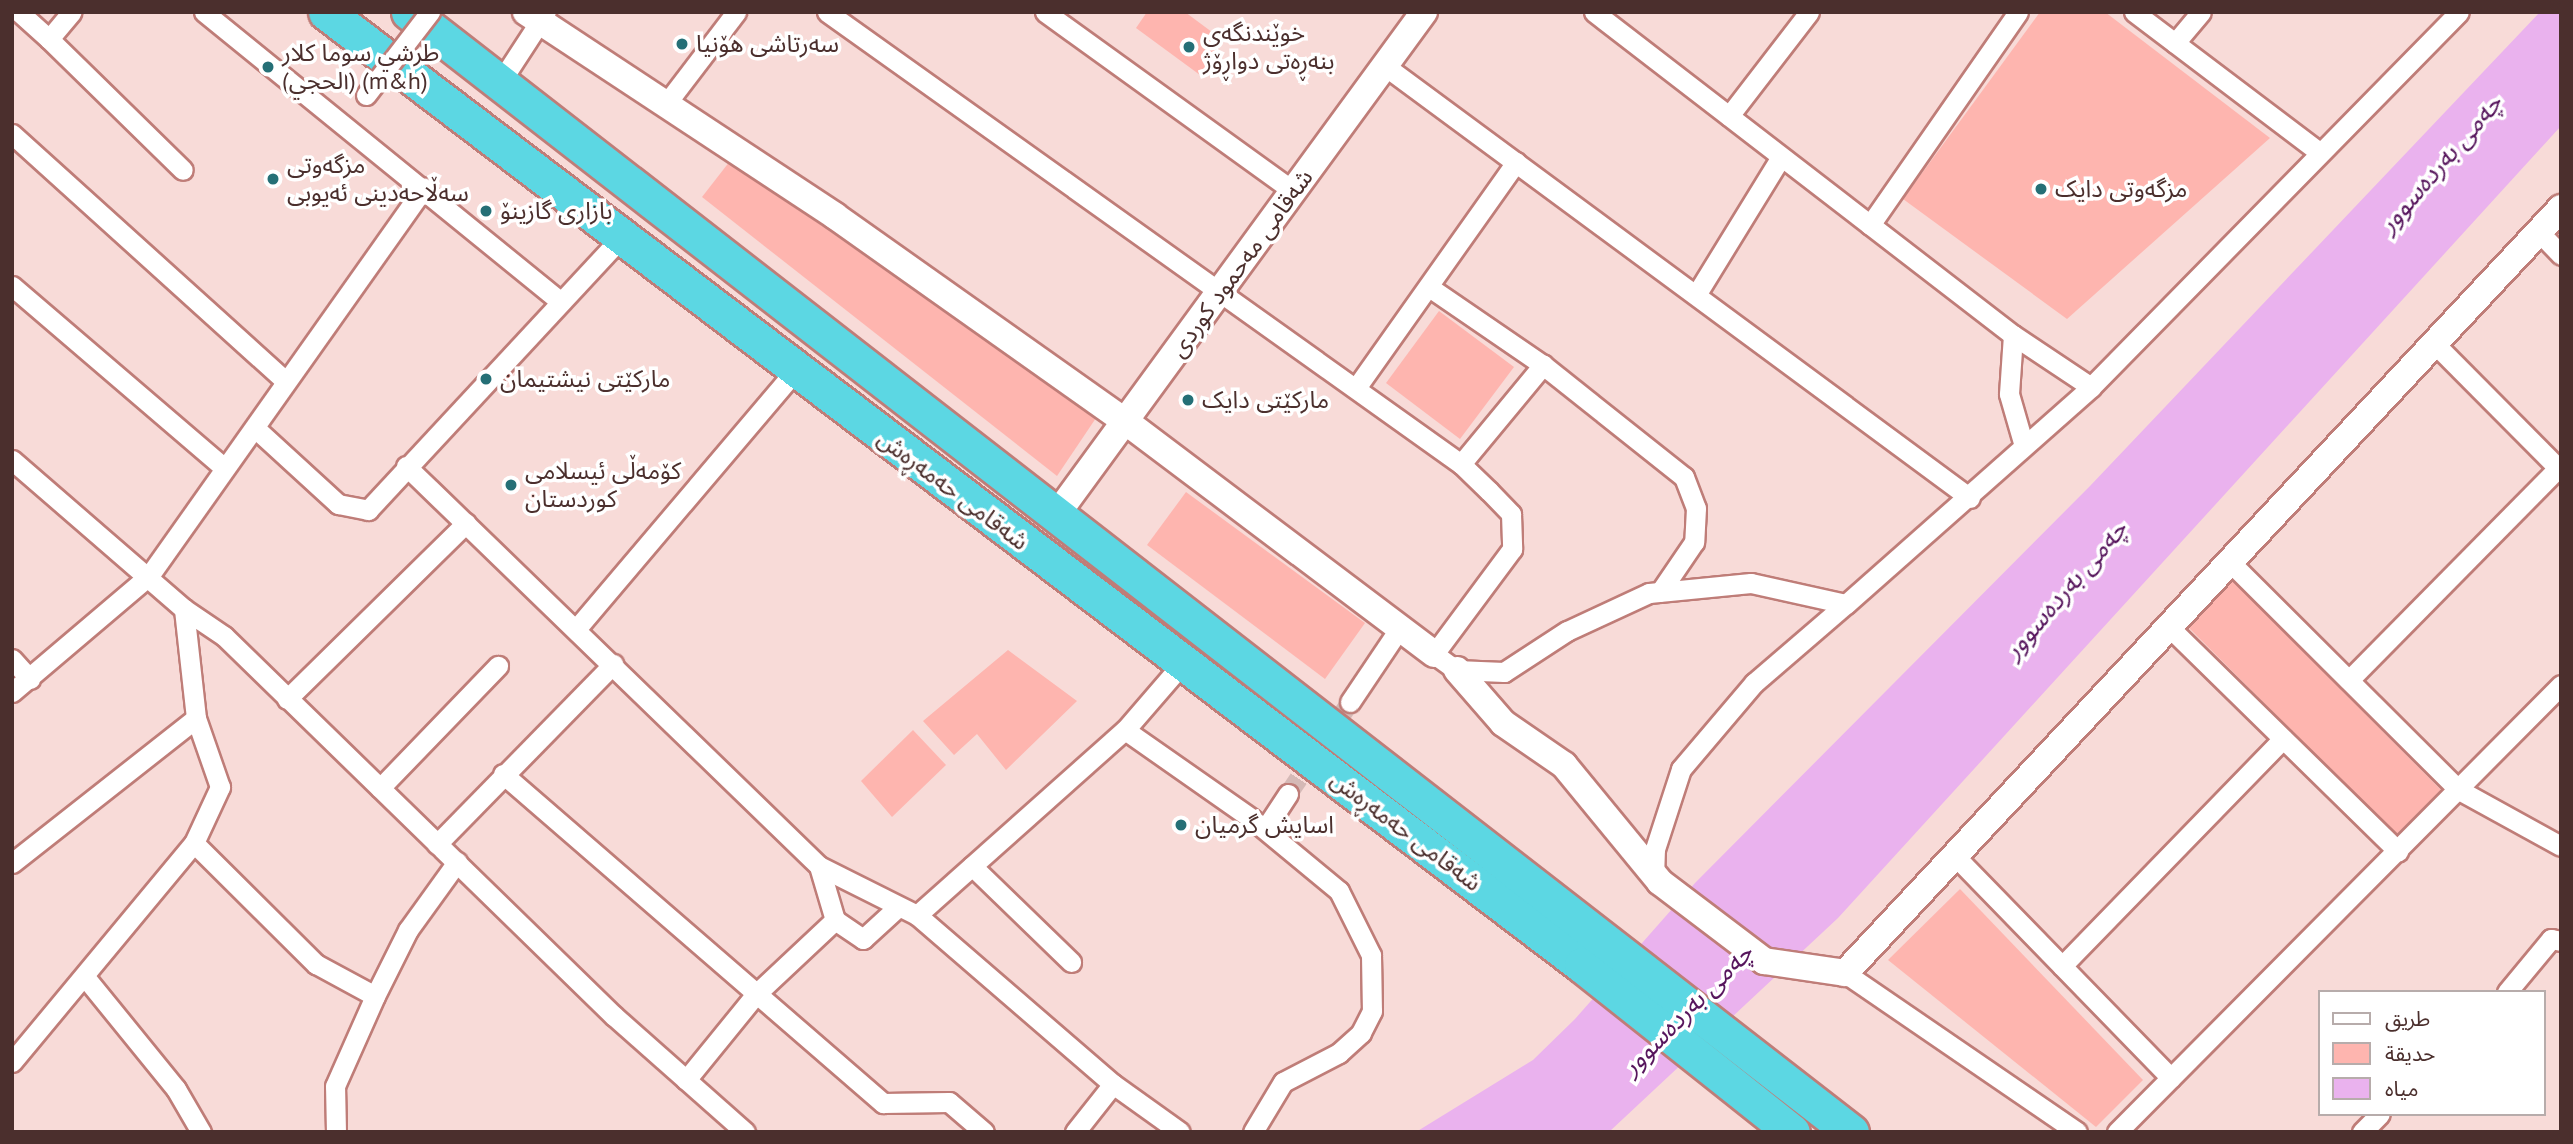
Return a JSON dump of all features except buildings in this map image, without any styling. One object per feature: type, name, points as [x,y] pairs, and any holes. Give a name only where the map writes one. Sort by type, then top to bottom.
[{"type":"highway","name":"شەقامی حەمەڕەش","points":[[326,12],[795,371],[1405,831],[1592,952]]},
{"type":"highway","name":"شەقامی حەمەڕەش","points":[[409,12],[1429,804],[1592,952]]},
{"type":"highway","points":[[1405,831],[1429,804]]},
{"type":"highway","points":[[1592,952],[1784,1111],[1851,1132]]},
{"type":"street","points":[[19,12],[183,170]]},
{"type":"street","points":[[49,40],[72,12]]},
{"type":"street","points":[[204,12],[559,300]]},
{"type":"street","points":[[366,95],[430,12]]},
{"type":"street","points":[[666,104],[736,12]]},
{"type":"street","points":[[827,12],[1218,295],[1356,388],[1461,464],[1511,514],[1512,549],[1434,654]]},
{"type":"street","points":[[1045,12],[1293,191]]},
{"type":"street","name":"شەقامی مەحمود کوردی","points":[[1057,514],[1424,12]]},
{"type":"street","points":[[1594,12],[2013,335],[2091,387]]},
{"type":"street","points":[[1729,116],[1809,12]]},
{"type":"street","points":[[1870,225],[2018,12]]},
{"type":"street","points":[[2134,12],[2318,151]]},
{"type":"street","points":[[2175,43],[2201,12]]},
{"type":"street","points":[[1654,877],[1655,849],[1681,769],[1754,683],[1969,498],[2091,387],[2318,151],[2459,12]]},
{"type":"street","points":[[501,81],[537,16],[1125,421],[1457,670],[1503,723],[1564,765],[1654,877],[1764,961],[1845,973],[2077,1132]]},
{"type":"street","points":[[1385,66],[1969,498]]},
{"type":"street","points":[[12,134],[284,380]]},
{"type":"street","points":[[1696,295],[1781,157]]},
{"type":"street","points":[[1356,388],[1516,162]]},
{"type":"street","points":[[12,692],[149,576],[255,428],[284,380],[424,188]]},
{"type":"street","points":[[1845,973],[2166,624],[2561,208]]},
{"type":"street","points":[[2538,231],[2561,255]]},
{"type":"street","points":[[255,428],[352,512],[369,510],[405,466],[559,300],[621,238]]},
{"type":"street","points":[[12,286],[224,468]]},
{"type":"street","points":[[1429,288],[1543,365],[1684,477],[1696,508],[1694,542],[1660,592]]},
{"type":"street","points":[[2013,335],[2009,394],[2024,446]]},
{"type":"street","points":[[2349,680],[2559,470],[2432,341]]},
{"type":"street","points":[[1461,464],[1543,365]]},
{"type":"street","points":[[577,628],[795,371]]},
{"type":"street","points":[[12,460],[184,608],[225,636],[438,844],[742,1131]]},
{"type":"street","points":[[405,466],[577,628],[819,866],[917,915],[1113,1084],[1180,1132]]},
{"type":"street","points":[[287,699],[466,523]]},
{"type":"street","points":[[2227,559],[2459,790],[2561,846]]},
{"type":"street","points":[[1457,670],[1504,672],[1567,631],[1660,592],[1751,583],[1846,604]]},
{"type":"street","points":[[12,1062],[194,843],[220,787],[196,718],[184,608]]},
{"type":"street","points":[[2166,624],[2398,852]]},
{"type":"street","points":[[1350,702],[1399,629]]},
{"type":"street","points":[[12,659],[30,679]]},
{"type":"street","points":[[438,844],[503,774],[613,664]]},
{"type":"street","points":[[917,915],[1125,730],[1182,664]]},
{"type":"street","points":[[380,788],[498,666]]},
{"type":"street","points":[[2117,1132],[2561,685]]},
{"type":"street","points":[[12,863],[196,718]]},
{"type":"street","points":[[1125,730],[1265,829],[1339,891],[1362,926],[1373,984],[1372,1011],[1361,1033],[1339,1053],[1283,1082],[1253,1132]]},
{"type":"street","points":[[2062,966],[2283,739]]},
{"type":"street","points":[[503,774],[755,995],[883,1103],[948,1102],[984,1132]]},
{"type":"street","points":[[1265,829],[1288,794]]},
{"type":"street","points":[[194,843],[316,964],[375,996]]},
{"type":"street","points":[[1954,855],[2172,1078]]},
{"type":"street","points":[[336,1132],[335,1086],[375,996],[408,930],[457,862]]},
{"type":"street","points":[[819,866],[835,920],[863,939],[898,907]]},
{"type":"street","points":[[972,866],[1072,962]]},
{"type":"street","points":[[686,1080],[755,995],[835,920]]},
{"type":"street","points":[[2509,990],[2551,939],[2561,942]]},
{"type":"street","points":[[85,977],[176,1089],[201,1132]]},
{"type":"street","points":[[1076,1132],[1113,1084]]},
{"type":"street","points":[[2362,1132],[2378,1116]]},
{"type":"green space","points":[[1147,12],[1185,12],[1224,41],[1200,75],[1136,28]]},
{"type":"green space","points":[[2040,12],[2105,12],[2270,138],[2067,319],[1903,199]]},
{"type":"green space","points":[[730,161],[1096,418],[1057,476],[702,197]]},
{"type":"green space","points":[[1439,311],[1514,367],[1460,439],[1386,383]]},
{"type":"green space","points":[[1186,492],[1365,623],[1325,679],[1147,545]]},
{"type":"green space","points":[[2232,580],[2441,790],[2396,835],[2186,625]]},
{"type":"green space","points":[[1008,650],[1077,701],[1006,770],[977,734],[954,755],[923,721]]},
{"type":"green space","points":[[913,730],[946,765],[892,817],[861,781]]},
{"type":"green space","points":[[1960,889],[2143,1080],[2096,1127],[1888,960]]},
{"type":"water","name":"چەمی بەردەسوور","points":[[2540,12],[2561,12],[2561,126],[1838,918],[1609,1132],[1416,1132],[1533,1060],[1575,1019],[1695,883],[2090,486]]},
{"type":"tunnel","points":[[1288,794],[1350,702]]},
{"type":"place","name":"سەرتاشی هۆنیا","points":[[682,44]]},
{"type":"place","name":"خوێندنگەی بنەڕەتی دواڕۆژ","points":[[1189,47]]},
{"type":"place","name":"طرشي سوما كلار (الحجي) (m&h)","points":[[268,67]]},
{"type":"place","name":"مزگەوتی سەڵاحەدینی ئەیوبی","points":[[273,179]]},
{"type":"place","name":"مزگەوتی دایک","points":[[2041,189]]},
{"type":"place","name":"بازاری گازینۆ","points":[[486,211]]},
{"type":"place","name":"مارکێتی نیشتیمان","points":[[486,379]]},
{"type":"place","name":"مارکێتی دایک","points":[[1188,400]]},
{"type":"place","name":"کۆمەڵی ئیسلامی کوردستان","points":[[511,485]]},
{"type":"place","name":"اسايش گرميان","points":[[1181,825]]}]
